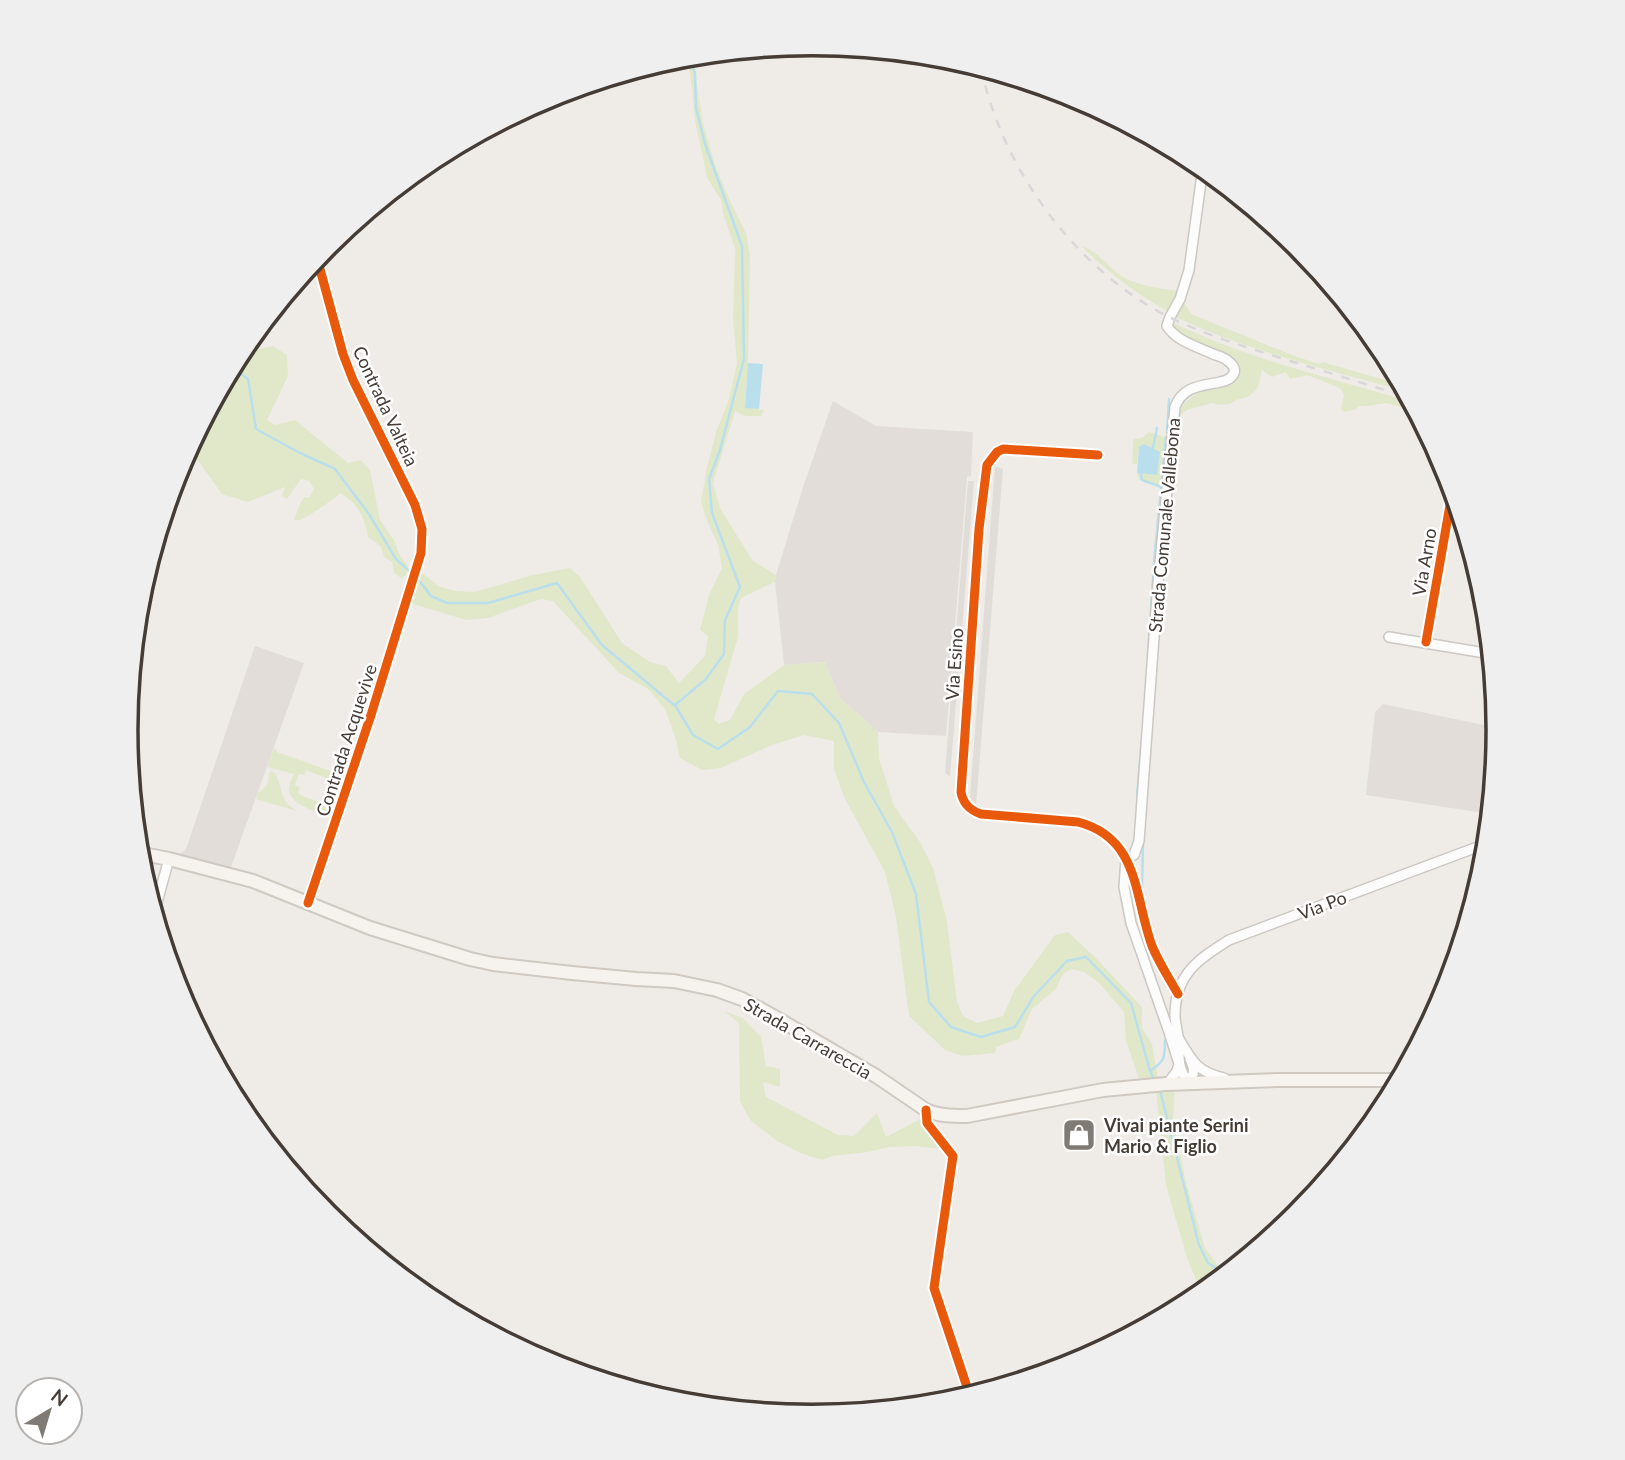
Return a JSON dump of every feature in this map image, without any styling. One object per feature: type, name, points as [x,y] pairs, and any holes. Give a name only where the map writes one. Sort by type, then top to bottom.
[{"type":"main road","name":"Strada Carrareccia","points":[[150,855],[253,881],[370,928],[481,962],[594,976],[674,981],[717,990],[773,1016],[876,1076],[926,1110],[945,1116],[967,1116],[1103,1090],[1188,1082],[1388,1080]]},
{"type":"street","name":"Strada Comunale Vallebona","points":[[1126,859],[1134,855],[1139,841],[1158,583],[1175,407],[1181,396],[1190,389],[1229,380],[1234,375],[1230,361],[1182,340],[1167,326],[1180,299],[1189,270],[1201,180]]},
{"type":"street","name":"Contrada Valteia","points":[[320,270],[343,355],[415,505],[422,529],[422,553],[411,586]]},
{"type":"street","name":"Via Esino","points":[[1098,455],[1003,449],[997,452],[987,465],[979,528],[961,792],[964,803],[974,812],[981,814],[1090,825],[1108,835],[1126,859]]},
{"type":"street","name":"Via Arno","points":[[1426,642],[1449,509]]},
{"type":"street","name":"Contrada Acquevive","points":[[309,903],[411,586]]},
{"type":"street","points":[[1389,637],[1482,652]]},
{"type":"street","name":"Via Po","points":[[1178,994],[1187,973],[1198,961],[1229,940],[1476,847]]},
{"type":"street","points":[[159,895],[169,859]]},
{"type":"street","points":[[1126,859],[1134,875],[1146,926],[1159,961],[1178,994],[1175,1015],[1179,1064],[1167,1084]]},
{"type":"street","points":[[1126,859],[1124,887],[1131,923],[1182,1073],[1188,1082],[1194,1075],[1194,1069],[1178,1038]]},
{"type":"street","points":[[1159,961],[1173,972],[1187,973]]},
{"type":"street","points":[[1156,996],[1168,1000],[1178,994]]},
{"type":"street","points":[[1190,1059],[1206,1073],[1236,1081]]},
{"type":"street","points":[[926,1110],[926,1123],[953,1156],[934,1288],[967,1386]]},
{"type":"shaded area","points":[[833,401],[876,426],[973,432],[946,736],[878,732],[840,698],[825,662],[784,665],[776,575]]},
{"type":"shaded area","points":[[995,466],[1003,469],[976,806],[970,797]]},
{"type":"shaded area","points":[[968,481],[974,481],[950,777],[945,773]]},
{"type":"shaded area","points":[[255,646],[304,663],[230,870],[177,857],[186,849]]},
{"type":"shaded area","points":[[1383,704],[1486,725],[1481,813],[1366,795],[1375,712]]},
{"type":"green space","points":[[694,67],[703,123],[714,162],[746,233],[750,255],[745,407],[764,410],[761,416],[745,416],[735,411],[713,483],[720,508],[753,561],[776,575],[775,582],[741,598],[738,608],[738,637],[714,719],[719,724],[730,720],[744,694],[784,665],[825,662],[840,698],[878,732],[879,758],[894,806],[920,842],[933,868],[947,921],[957,1002],[963,1016],[977,1023],[1003,1016],[1014,991],[1055,935],[1068,932],[1142,1007],[1142,1028],[1152,1044],[1158,1078],[1139,1079],[1126,1041],[1124,1012],[1098,982],[1084,972],[1071,969],[1063,974],[1056,989],[1032,1009],[1019,1039],[996,1047],[995,1053],[963,1056],[945,1050],[909,1016],[896,917],[885,872],[844,797],[834,769],[834,741],[804,735],[772,745],[721,768],[702,770],[680,758],[665,709],[648,689],[619,673],[553,601],[541,599],[488,618],[466,620],[410,603],[421,572],[438,586],[455,591],[474,592],[533,575],[570,568],[580,577],[622,643],[650,662],[666,666],[679,683],[705,656],[708,636],[700,630],[709,595],[722,568],[718,545],[701,501],[716,432],[729,399],[737,363],[733,319],[735,248],[721,200],[707,178],[695,120],[689,68]]},
{"type":"green space","points":[[1081,246],[1092,251],[1127,279],[1178,291],[1169,312],[1123,282]]},
{"type":"green space","points":[[1184,302],[1191,314],[1292,355],[1389,381],[1392,387],[1289,359],[1231,340],[1175,317]]},
{"type":"green space","points":[[1174,323],[1261,358],[1399,398],[1404,408],[1386,403],[1359,406],[1344,412],[1341,409],[1344,395],[1340,388],[1307,375],[1290,379],[1286,372],[1272,377],[1262,370],[1258,387],[1250,396],[1229,404],[1212,403],[1181,414],[1177,444],[1177,421],[1184,404],[1207,389],[1234,383],[1240,373],[1233,359],[1182,336],[1174,329]]},
{"type":"green space","points":[[273,346],[287,355],[288,376],[267,420],[275,425],[295,420],[348,463],[361,460],[370,470],[380,520],[408,566],[406,575],[401,578],[394,573],[392,562],[384,557],[381,547],[368,537],[360,512],[352,501],[340,493],[300,520],[294,520],[299,506],[304,497],[309,498],[314,489],[309,481],[301,479],[287,499],[282,496],[285,487],[248,502],[222,494],[196,458],[229,393],[252,356],[257,349]]},
{"type":"green space","points":[[1149,432],[1168,438],[1162,489],[1139,480],[1137,473],[1157,475],[1139,447],[1137,464],[1132,464],[1133,439],[1142,438]]},
{"type":"green space","points":[[274,748],[277,752],[348,777],[336,816],[328,801],[334,790],[331,780],[306,770],[304,775],[299,774],[295,785],[300,787],[298,793],[323,803],[327,816],[303,806],[289,791],[294,774],[267,767]]},
{"type":"green space","points":[[270,771],[276,774],[285,801],[300,812],[256,799],[258,792],[267,785]]},
{"type":"green space","points":[[724,1011],[743,1018],[761,1037],[766,1066],[780,1069],[780,1087],[763,1082],[766,1097],[838,1135],[854,1136],[877,1113],[886,1137],[920,1119],[942,1149],[890,1147],[822,1160],[800,1153],[777,1141],[750,1120],[740,1101],[739,1023]]},
{"type":"green space","points":[[1175,1089],[1173,1118],[1186,1183],[1205,1248],[1220,1267],[1197,1283],[1187,1258],[1166,1185],[1156,1091]]},
{"type":"water","points":[[748,363],[763,364],[759,409],[745,408]]},
{"type":"water","points":[[1144,444],[1160,452],[1157,475],[1137,473],[1139,447]]},
{"type":"waterway","points":[[693,67],[696,108],[705,144],[742,246],[744,359],[720,450],[709,479],[712,513],[740,587],[725,620],[724,654],[706,679],[675,705],[693,735],[718,749],[750,727],[778,691],[812,694],[839,723],[864,782],[892,832],[916,894],[929,1002],[951,1027],[981,1037],[1015,1027],[1034,996],[1067,961],[1086,957],[1131,1003],[1155,1081]]},
{"type":"waterway","points":[[241,374],[248,379],[256,429],[335,469],[369,514],[396,559],[418,579],[431,596],[447,603],[488,603],[557,583],[602,645],[674,705]]},
{"type":"waterway","points":[[1167,432],[1169,399]]},
{"type":"waterway","points":[[1152,452],[1157,428]]},
{"type":"waterway","points":[[1148,656],[1166,437]]},
{"type":"waterway","points":[[1141,473],[1142,480],[1159,486]]},
{"type":"waterway","points":[[1137,796],[1142,739]]},
{"type":"waterway","points":[[1142,892],[1143,843]]},
{"type":"waterway","points":[[1150,1071],[1163,1059],[1165,1040]]},
{"type":"waterway","points":[[1160,1090],[1199,1245],[1208,1263],[1218,1269]]},
{"type":"railway","points":[[984,78],[1006,142],[1047,212],[1073,243],[1133,296],[1167,316],[1211,335],[1396,393]]},
{"type":"cycle path","points":[[308,903],[371,715],[421,553],[422,529],[415,505],[353,380],[343,354],[320,270]]},
{"type":"cycle path","points":[[1098,455],[1003,449],[997,452],[987,465],[979,529],[961,792],[968,806],[981,814],[1078,822],[1098,830],[1113,841],[1132,872],[1152,946],[1178,994]]},
{"type":"cycle path","points":[[1426,642],[1449,509]]},
{"type":"cycle path","points":[[926,1110],[927,1123],[953,1156],[934,1288],[967,1386]]},
{"type":"place","name":"Vivai piante Serini Mario & Figlio","points":[[1079,1135]]}]
